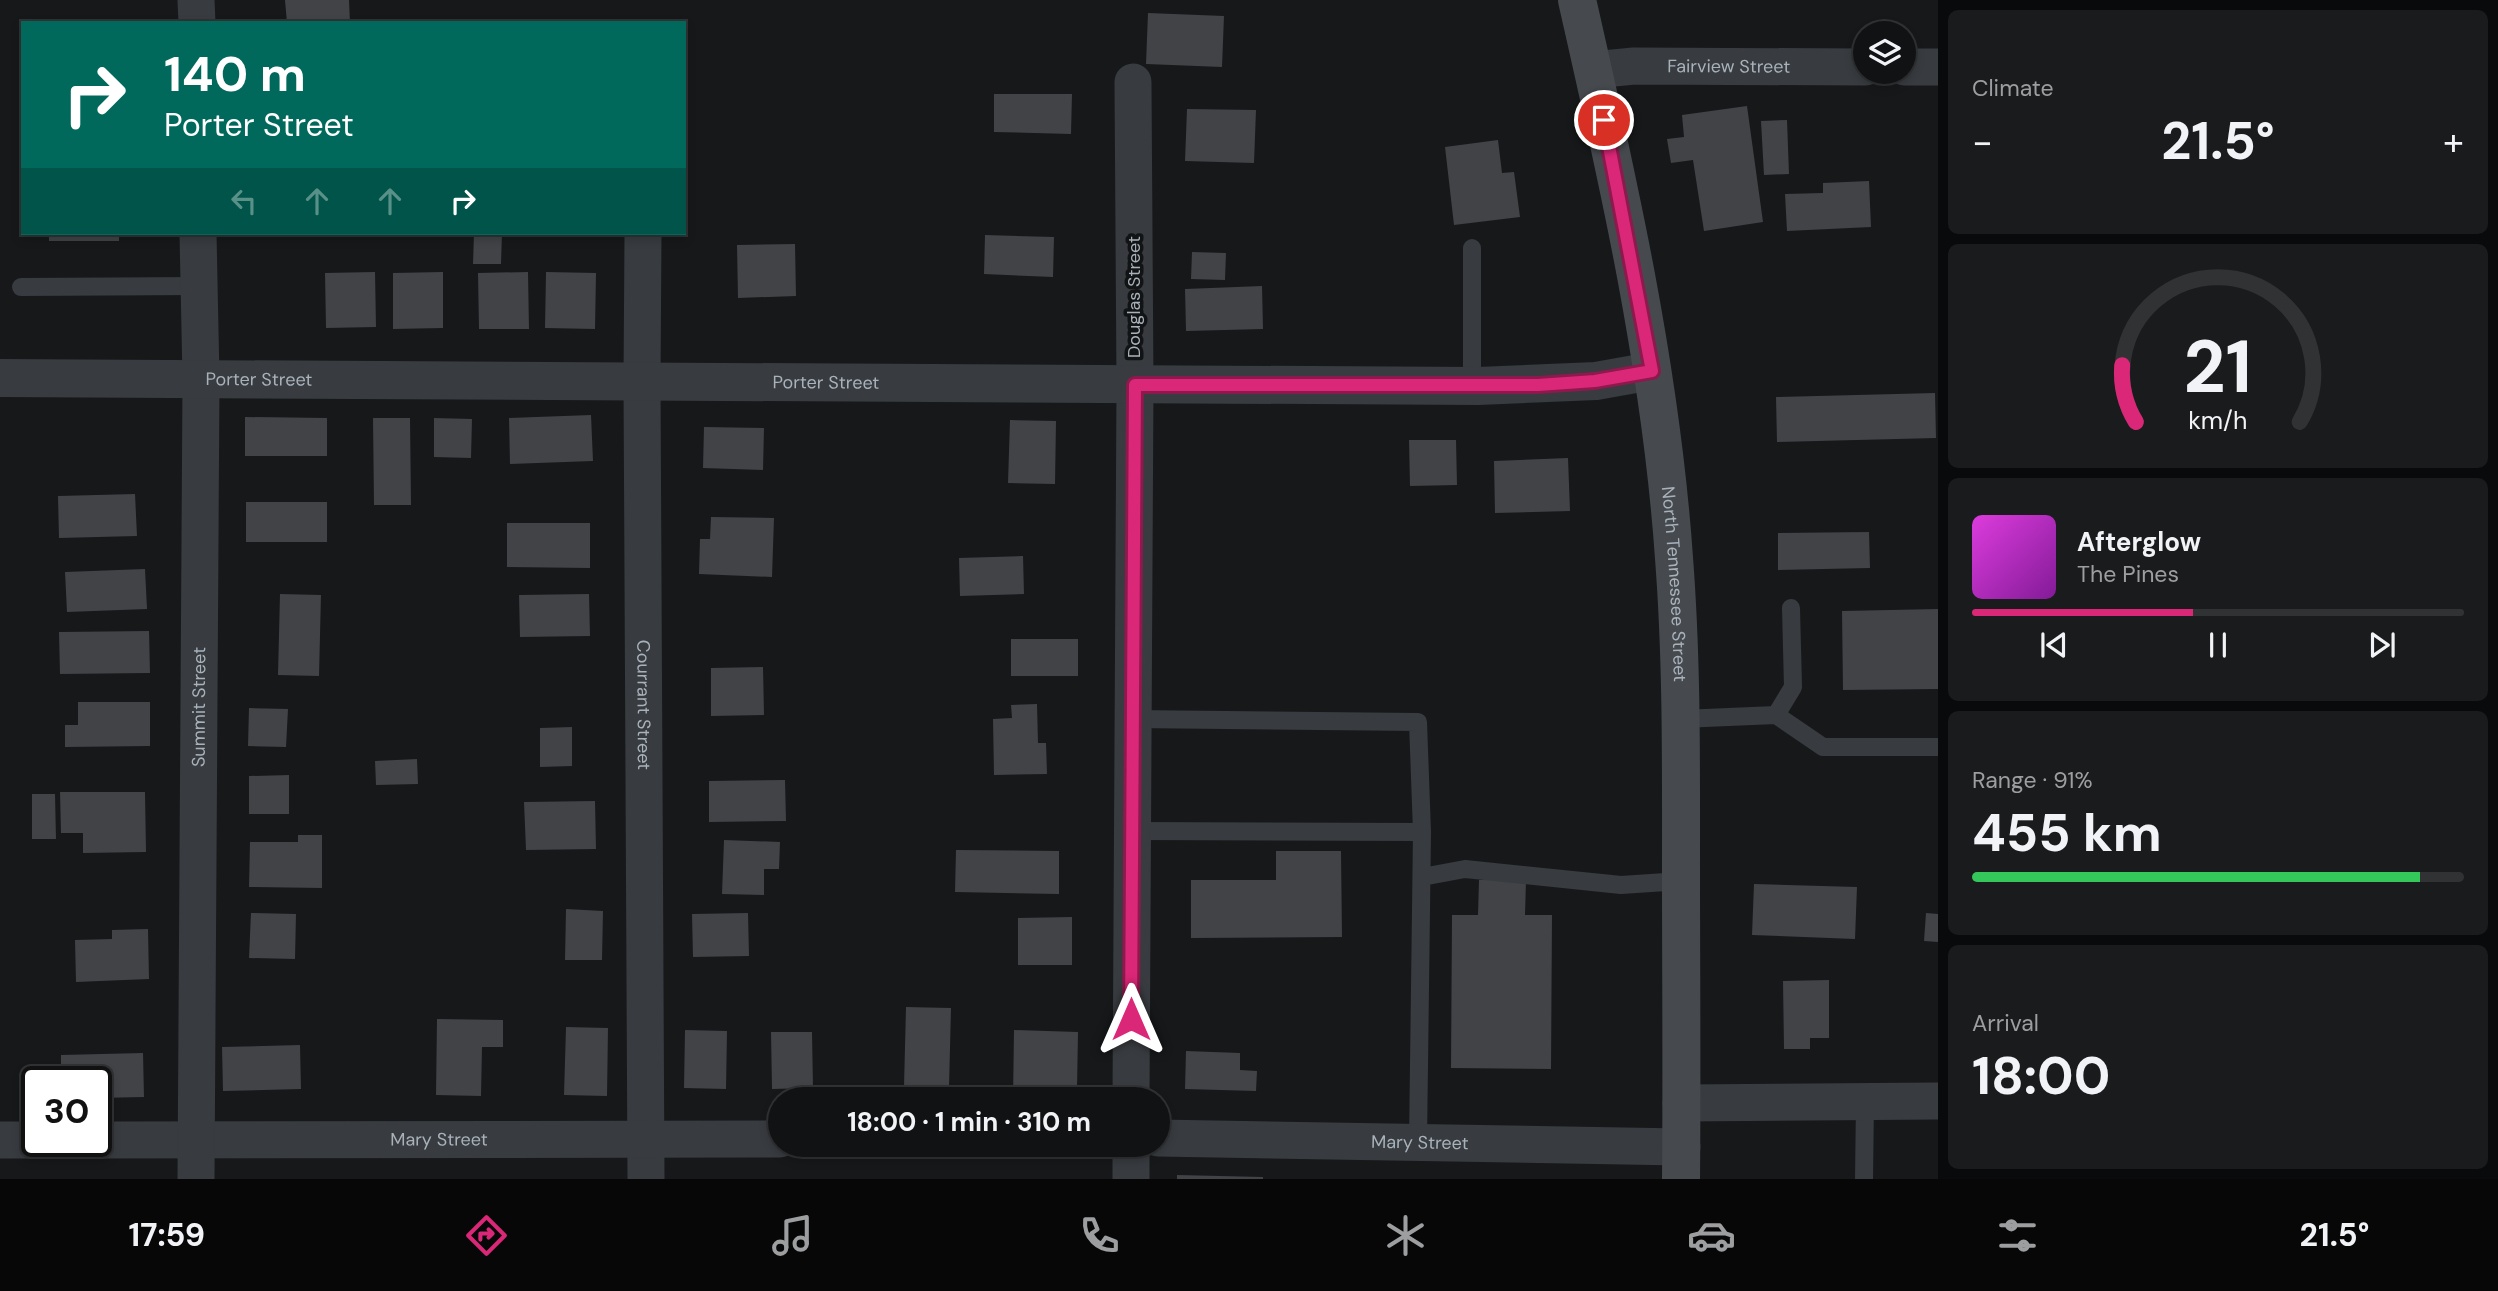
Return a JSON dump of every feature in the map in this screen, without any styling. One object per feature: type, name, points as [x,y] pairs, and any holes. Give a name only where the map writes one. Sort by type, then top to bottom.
[{"type":"main road","name":"North Tennessee Street","points":[[1577,0],[1652,371],[1674,556],[1681,719],[1681,1163]]},
{"type":"street","points":[[197,0],[197,21]]},
{"type":"street","name":"Fairview Street","points":[[1593,70],[1634,66],[1853,67]]},
{"type":"street","points":[[1916,67],[1938,67]]},
{"type":"street","name":"Douglas Street","points":[[1131,1087],[1135,385],[1133,82]]},
{"type":"street","name":"Summit Street","points":[[196,1179],[201,379],[198,235]]},
{"type":"street","name":"Courrant Street","points":[[643,235],[646,1179]]},
{"type":"street","name":"Porter Street","points":[[0,378],[1472,386],[1595,381],[1652,371]]},
{"type":"street","points":[[1681,1103],[1938,1101]]},
{"type":"street","name":"Mary Street","points":[[1170,1138],[1418,1143],[1681,1163]]},
{"type":"street","name":"Mary Street","points":[[112,1140],[768,1139]]},
{"type":"street","points":[[0,1140],[21,1140]]},
{"type":"street","points":[[1131,1157],[1131,1179]]},
{"type":"lane","points":[[1472,248],[1472,386]]},
{"type":"lane","points":[[21,287],[199,286]]},
{"type":"lane","points":[[1776,715],[1793,687],[1791,608]]},
{"type":"lane","points":[[1681,719],[1776,715],[1823,747],[1938,747]]},
{"type":"lane","points":[[1132,719],[1419,722],[1422,877],[1418,1143]]},
{"type":"lane","points":[[1132,831],[1422,832]]},
{"type":"lane","points":[[1422,877],[1465,869],[1621,885],[1681,881]]},
{"type":"lane","points":[[1864,1179],[1865,1102]]},
{"type":"building","points":[[285,0],[349,0],[350,21],[287,21]]},
{"type":"building","points":[[1148,13],[1224,16],[1222,67],[1146,64]]},
{"type":"building","points":[[994,94],[1072,94],[1071,134],[994,132]]},
{"type":"building","points":[[1747,106],[1763,222],[1704,231],[1693,160],[1671,163],[1667,139],[1684,137],[1682,115]]},
{"type":"building","points":[[1187,109],[1256,110],[1254,163],[1185,161]]},
{"type":"building","points":[[1787,120],[1789,174],[1764,175],[1761,121]]},
{"type":"building","points":[[1498,140],[1502,173],[1514,172],[1520,217],[1454,225],[1445,147]]},
{"type":"building","points":[[1869,181],[1871,227],[1787,231],[1785,194],[1823,193],[1823,183]]},
{"type":"building","points":[[49,235],[119,235],[119,241],[49,241]]},
{"type":"building","points":[[474,235],[502,235],[501,264],[473,264]]},
{"type":"building","points":[[985,235],[1054,237],[1053,277],[984,274]]},
{"type":"building","points":[[795,244],[796,296],[738,298],[737,245]]},
{"type":"building","points":[[1192,252],[1226,253],[1225,280],[1191,279]]},
{"type":"building","points":[[375,272],[376,327],[326,328],[325,273]]},
{"type":"building","points":[[443,272],[443,328],[393,329],[393,273]]},
{"type":"building","points":[[528,272],[529,329],[479,329],[478,273]]},
{"type":"building","points":[[546,272],[596,273],[595,329],[545,328]]},
{"type":"building","points":[[1262,286],[1263,329],[1186,331],[1185,289]]},
{"type":"building","points":[[1935,393],[1936,438],[1777,442],[1776,397]]},
{"type":"building","points":[[591,415],[593,461],[510,464],[509,418]]},
{"type":"building","points":[[245,417],[327,418],[327,456],[245,456]]},
{"type":"building","points":[[373,418],[410,418],[411,505],[374,505]]},
{"type":"building","points":[[434,418],[472,419],[471,458],[434,457]]},
{"type":"building","points":[[1010,420],[1056,421],[1055,484],[1008,483]]},
{"type":"building","points":[[704,427],[764,428],[763,470],[703,468]]},
{"type":"building","points":[[1409,440],[1456,440],[1457,485],[1410,486]]},
{"type":"building","points":[[1568,458],[1570,511],[1495,513],[1494,461]]},
{"type":"building","points":[[135,494],[137,536],[59,538],[58,496]]},
{"type":"building","points":[[246,502],[327,502],[327,542],[246,542]]},
{"type":"building","points":[[711,517],[774,518],[772,577],[699,574],[700,539],[710,539]]},
{"type":"building","points":[[507,523],[590,523],[590,568],[507,567]]},
{"type":"building","points":[[1869,532],[1870,568],[1778,570],[1778,533]]},
{"type":"building","points":[[1023,556],[1024,594],[960,596],[959,558]]},
{"type":"building","points":[[145,569],[147,609],[67,612],[65,572]]},
{"type":"building","points":[[280,594],[321,595],[319,676],[278,675]]},
{"type":"building","points":[[589,594],[590,636],[520,637],[519,595]]},
{"type":"building","points":[[1938,609],[1938,689],[1843,690],[1842,611]]},
{"type":"building","points":[[149,631],[150,673],[60,674],[59,632]]},
{"type":"building","points":[[1011,639],[1078,639],[1078,676],[1011,676]]},
{"type":"building","points":[[763,667],[764,715],[711,716],[711,668]]},
{"type":"building","points":[[78,702],[150,702],[150,746],[65,747],[65,725],[78,725]]},
{"type":"building","points":[[1037,704],[1038,743],[1046,743],[1047,774],[994,775],[993,719],[1012,718],[1011,705]]},
{"type":"building","points":[[249,708],[288,709],[286,747],[248,746]]},
{"type":"building","points":[[572,727],[572,766],[540,767],[540,728]]},
{"type":"building","points":[[417,759],[418,784],[376,785],[375,761]]},
{"type":"building","points":[[289,775],[289,814],[249,814],[249,776]]},
{"type":"building","points":[[785,780],[786,821],[709,822],[709,781]]},
{"type":"building","points":[[60,792],[145,792],[146,852],[83,853],[83,833],[61,833]]},
{"type":"building","points":[[32,794],[55,794],[56,839],[32,839]]},
{"type":"building","points":[[595,801],[596,849],[526,850],[524,802]]},
{"type":"building","points":[[298,835],[322,835],[322,888],[249,887],[250,842],[298,842]]},
{"type":"building","points":[[724,840],[780,842],[779,869],[764,869],[764,895],[722,894]]},
{"type":"building","points":[[956,850],[1059,851],[1059,894],[955,892]]},
{"type":"building","points":[[1276,851],[1341,851],[1342,937],[1191,938],[1191,880],[1276,880]]},
{"type":"building","points":[[1479,880],[1526,880],[1525,915],[1552,915],[1551,1069],[1451,1068],[1452,915],[1478,915]]},
{"type":"building","points":[[1754,884],[1857,887],[1855,939],[1752,935]]},
{"type":"building","points":[[566,909],[603,911],[602,960],[565,960]]},
{"type":"building","points":[[251,913],[296,914],[295,959],[249,958]]},
{"type":"building","points":[[748,913],[749,956],[693,957],[692,914]]},
{"type":"building","points":[[1926,913],[1938,914],[1938,942],[1924,941]]},
{"type":"building","points":[[1072,917],[1072,965],[1018,965],[1018,918]]},
{"type":"building","points":[[148,929],[149,979],[76,982],[75,940],[112,939],[112,930]]},
{"type":"building","points":[[1829,980],[1829,1038],[1810,1038],[1810,1049],[1784,1049],[1783,981]]},
{"type":"building","points":[[906,1007],[951,1008],[949,1087],[904,1087]]},
{"type":"building","points":[[437,1019],[503,1020],[503,1047],[482,1047],[481,1096],[436,1095]]},
{"type":"building","points":[[566,1027],[608,1028],[607,1096],[564,1095]]},
{"type":"building","points":[[685,1030],[727,1031],[726,1089],[684,1088]]},
{"type":"building","points":[[1014,1030],[1078,1032],[1077,1087],[1013,1087]]},
{"type":"building","points":[[771,1032],[812,1032],[813,1087],[772,1087]]},
{"type":"building","points":[[300,1045],[301,1089],[223,1091],[222,1047]]},
{"type":"building","points":[[1186,1051],[1240,1053],[1240,1070],[1257,1071],[1256,1091],[1185,1089]]},
{"type":"building","points":[[143,1053],[144,1097],[112,1098],[112,1066],[61,1066],[61,1055]]},
{"type":"building","points":[[1177,1175],[1263,1177],[1263,1179],[1177,1179]]},
{"type":"route","points":[[1131,1019],[1135,385],[1538,385],[1595,381],[1652,371],[1604,120]]}]
